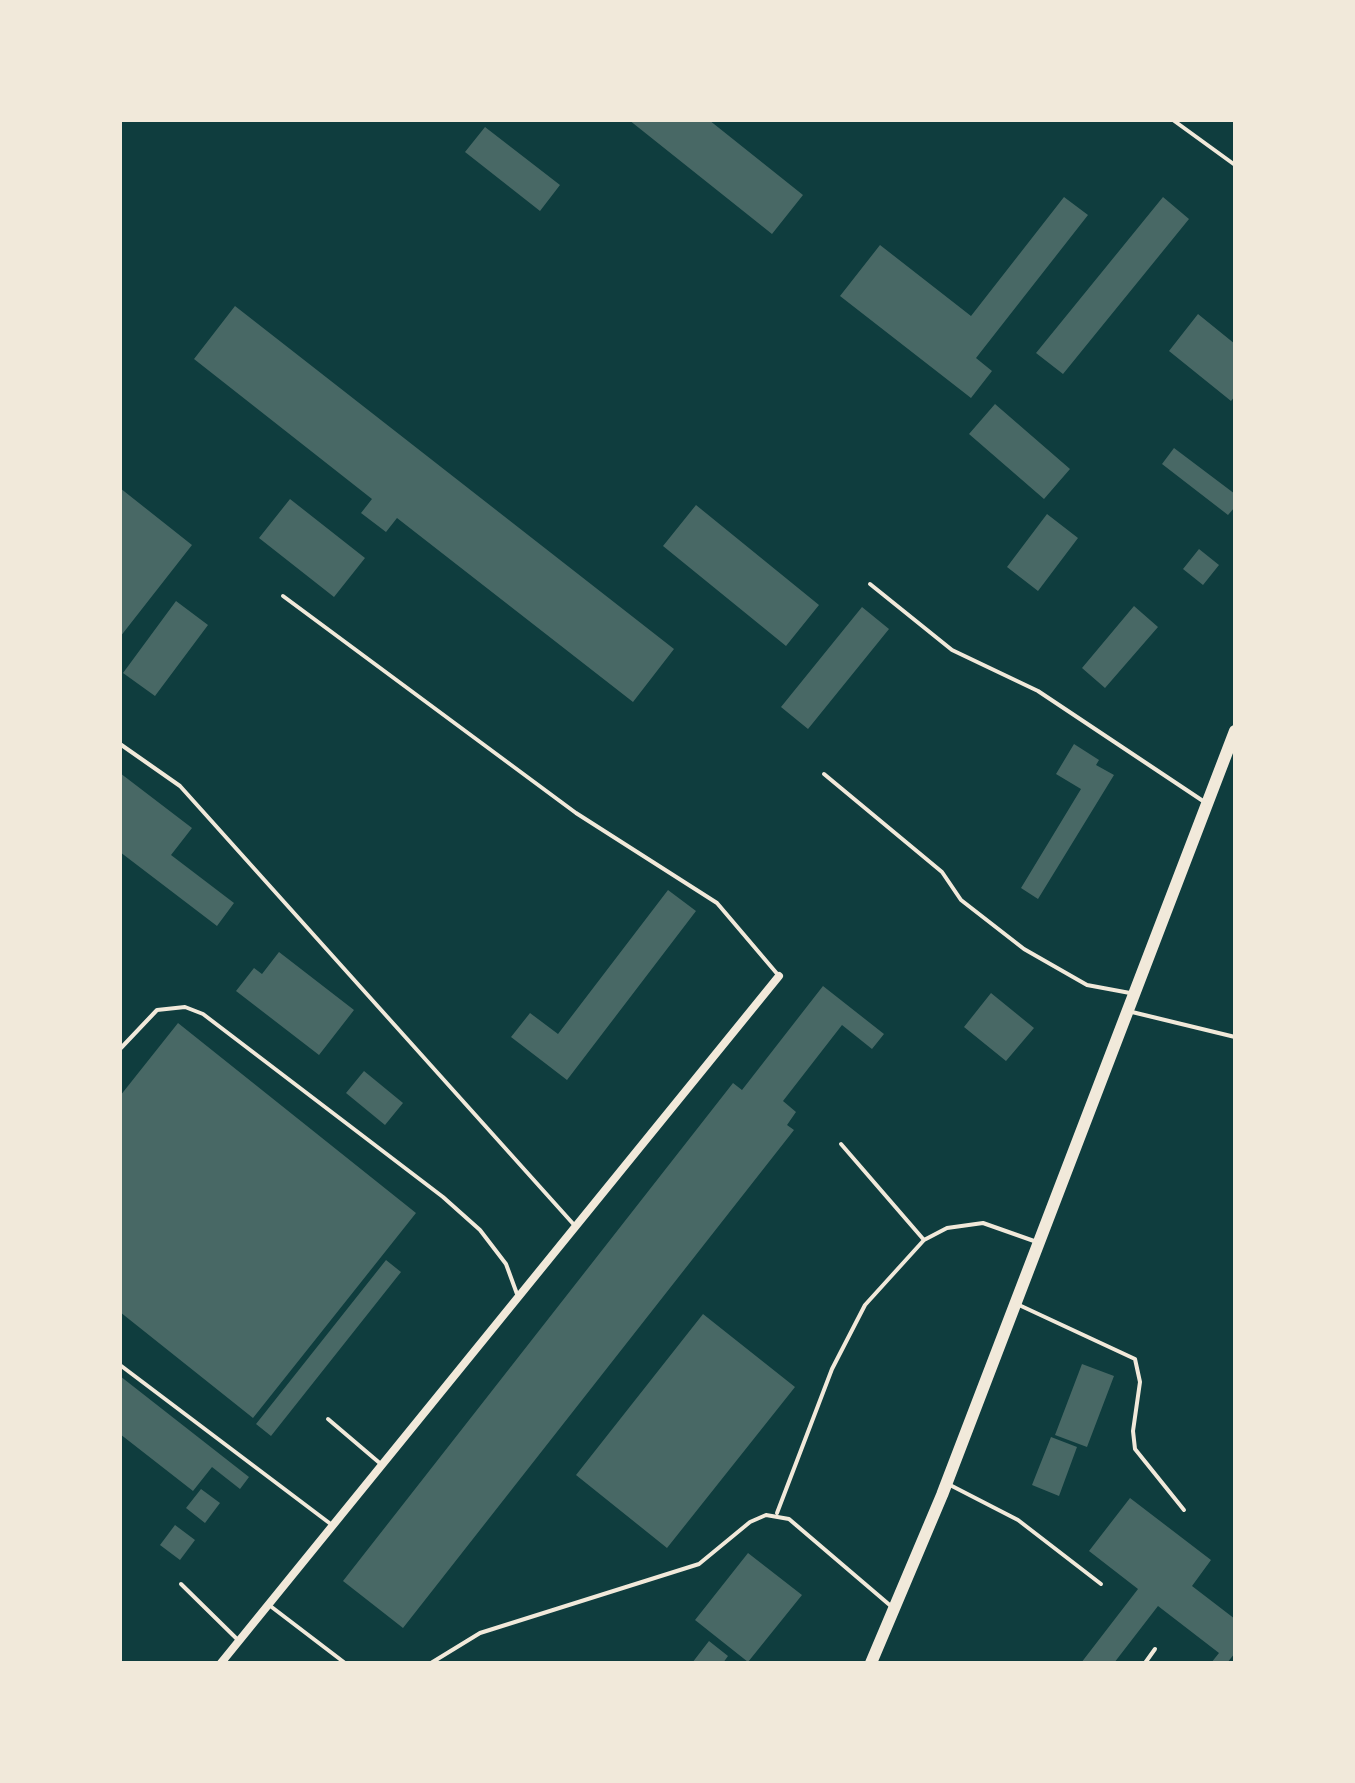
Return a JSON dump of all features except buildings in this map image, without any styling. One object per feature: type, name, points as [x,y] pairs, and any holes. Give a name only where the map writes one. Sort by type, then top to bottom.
[{"type":"highway","points":[[871,1663],[946,1483],[1207,803],[1228,769],[1235,732]]},
{"type":"street","points":[[221,1663],[779,976]]},
{"type":"lane","points":[[1173,120],[1235,165]]},
{"type":"lane","points":[[870,584],[952,650],[1038,691],[1207,803]]},
{"type":"lane","points":[[284,596],[576,813],[717,903],[779,976]]},
{"type":"lane","points":[[120,744],[180,786],[576,1227]]},
{"type":"lane","points":[[824,774],[942,872],[961,900],[1024,949],[1088,985],[1134,994]]},
{"type":"lane","points":[[120,1049],[157,1010],[185,1007],[203,1014],[443,1196],[480,1230],[506,1264],[518,1298]]},
{"type":"lane","points":[[1128,1011],[1235,1037]]},
{"type":"lane","points":[[841,1144],[924,1240]]},
{"type":"lane","points":[[776,1515],[832,1369],[865,1305],[924,1240],[947,1228],[983,1224],[1039,1242]]},
{"type":"lane","points":[[1015,1303],[1134,1359],[1140,1382],[1133,1431],[1135,1449],[1184,1510]]},
{"type":"lane","points":[[120,1365],[332,1525]]},
{"type":"lane","points":[[328,1419],[382,1465]]},
{"type":"lane","points":[[946,1483],[1018,1520],[1102,1584]]},
{"type":"lane","points":[[431,1663],[480,1633],[699,1564],[750,1522],[776,1515],[788,1519],[894,1609]]},
{"type":"lane","points":[[181,1584],[239,1641]]},
{"type":"lane","points":[[269,1604],[345,1663]]},
{"type":"lane","points":[[1145,1663],[1156,1649]]}]
